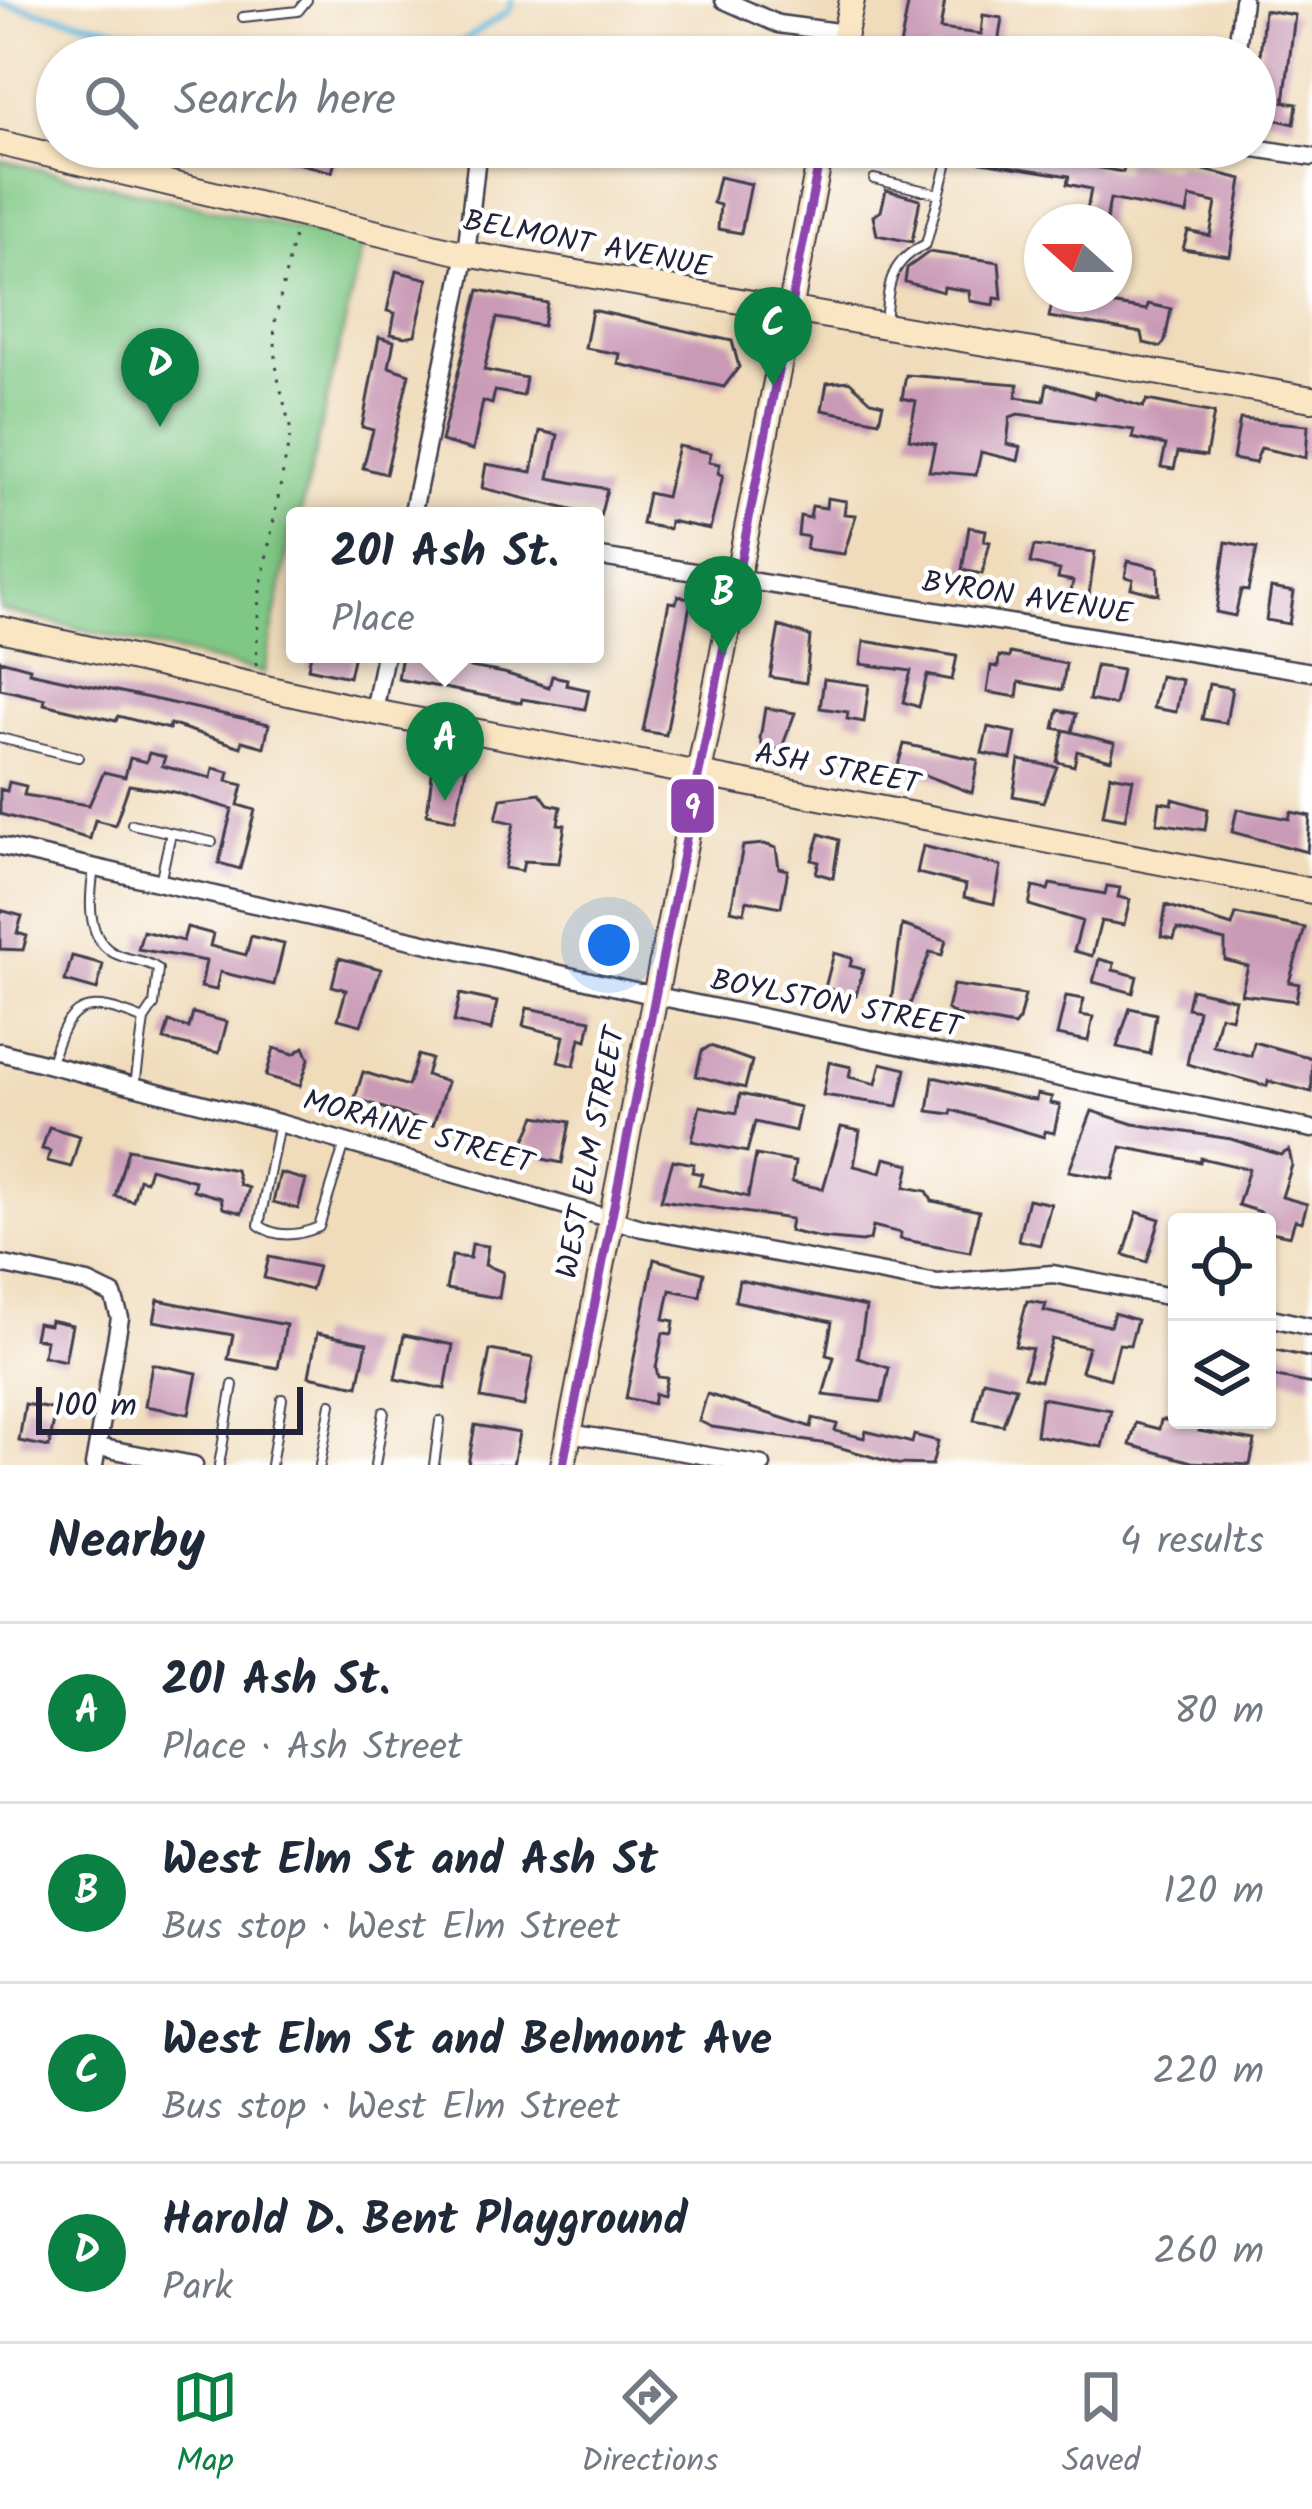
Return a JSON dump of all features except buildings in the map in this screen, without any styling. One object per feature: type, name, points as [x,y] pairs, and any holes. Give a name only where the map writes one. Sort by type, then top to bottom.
[{"type":"street","points":[[724,0],[815,36]]},
{"type":"street","points":[[844,36],[852,0]]},
{"type":"street","points":[[1239,36],[1243,0]]},
{"type":"street","name":"BELMONT AVENUE","points":[[0,143],[36,152]]},
{"type":"street","points":[[1276,151],[1312,157]]},
{"type":"street","name":"BELMONT AVENUE","points":[[101,168],[466,254],[789,314],[1312,399]]},
{"type":"street","points":[[414,507],[466,254],[476,168]]},
{"type":"street","name":"WEST ELM STREET","points":[[563,1465],[694,774],[818,168]]},
{"type":"street","name":"BYRON AVENUE","points":[[604,557],[1312,672]]},
{"type":"street","name":"ASH STREET","points":[[0,629],[374,712],[1312,891]]},
{"type":"street","points":[[374,712],[383,663]]},
{"type":"street","name":"BOYLSTON STREET","points":[[0,846],[652,995],[1312,1129]]},
{"type":"street","name":"MORAINE STREET","points":[[0,1052],[279,1123],[610,1217],[938,1283],[1053,1274],[1168,1296]]},
{"type":"street","points":[[0,1264],[88,1283],[113,1295],[120,1318],[96,1456],[194,1465]]},
{"type":"street","points":[[1276,1319],[1312,1327]]},
{"type":"street","points":[[569,1433],[762,1465]]},
{"type":"lane","points":[[243,17],[298,11],[307,0]]},
{"type":"lane","points":[[885,330],[890,274],[900,256],[926,244],[946,168]]},
{"type":"lane","points":[[874,179],[939,194]]},
{"type":"lane","points":[[0,738],[78,757]]},
{"type":"lane","points":[[132,824],[212,842]]},
{"type":"lane","points":[[160,883],[171,833]]},
{"type":"lane","points":[[94,868],[91,911],[99,940],[113,953],[158,969],[154,1005],[144,1020],[144,1051],[135,1085]]},
{"type":"lane","points":[[51,1065],[60,1028],[72,1013],[92,1004],[144,1020]]},
{"type":"lane","points":[[279,1123],[259,1225],[264,1230],[298,1235],[319,1227],[345,1141]]},
{"type":"lane","points":[[218,1465],[233,1385]]},
{"type":"lane","points":[[271,1465],[282,1400]]},
{"type":"lane","points":[[320,1465],[332,1403]]},
{"type":"lane","points":[[375,1465],[384,1412]]},
{"type":"lane","points":[[434,1465],[440,1420]]},
{"type":"path","points":[[251,684],[259,652],[259,596],[291,431],[277,374],[274,326],[299,217]]},
{"type":"green space","points":[[0,160],[363,244],[302,507],[286,507],[286,562],[264,673],[0,610]]},
{"type":"waterway","points":[[470,36],[509,11],[512,0]]},
{"type":"waterway","points":[[0,3],[152,36]]},
{"type":"transit line","name":"9","points":[[563,1465],[818,168]]},
{"type":"place","name":"West Elm St and Belmont Ave","points":[[773,386]]},
{"type":"place","name":"Harold D. Bent Playground","points":[[160,427]]},
{"type":"place","name":"West Elm St and Ash St","points":[[723,655]]},
{"type":"place","name":"201 Ash St.","points":[[445,801]]}]
